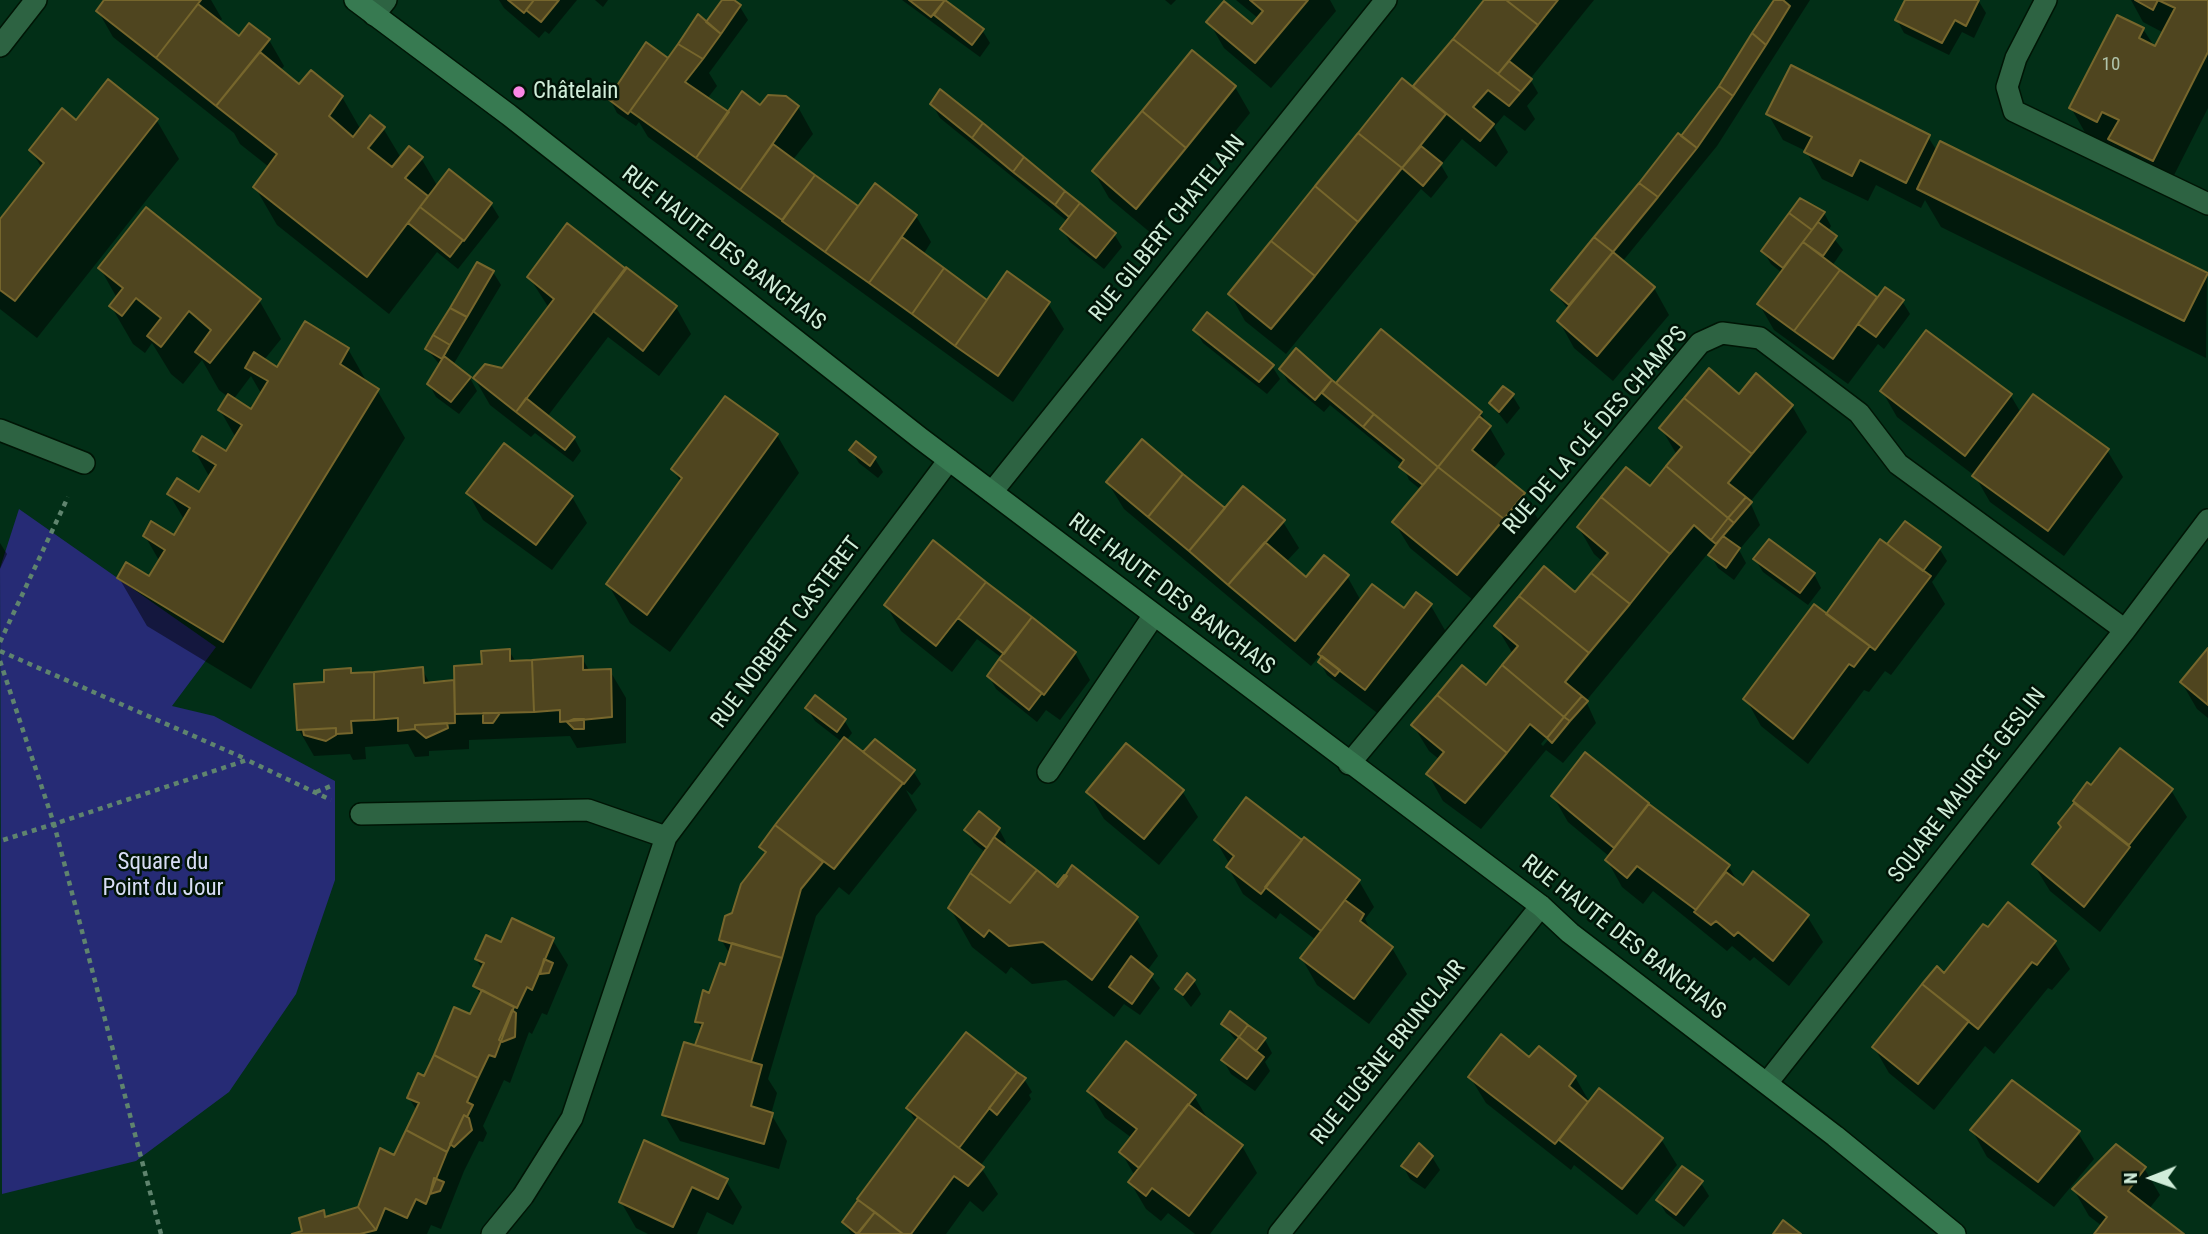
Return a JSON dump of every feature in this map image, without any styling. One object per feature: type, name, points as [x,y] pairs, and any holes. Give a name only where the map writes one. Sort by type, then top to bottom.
[{"type":"street","points":[[0,46],[36,0]]},
{"type":"street","name":"RUE HAUTE DES BANCHAIS","points":[[355,0],[380,7],[530,132],[949,460],[1349,764],[1541,906],[1570,933],[1767,1083],[1955,1234]]},
{"type":"street","name":"RUE GILBERT CHATELAIN","points":[[992,492],[1386,0]]},
{"type":"street","points":[[2046,0],[2016,58],[2007,87],[2014,111],[2208,204]]},
{"type":"street","name":"RUE DE LA CLÉ DES CHAMPS","points":[[1349,764],[1700,342],[1722,333],[1760,338],[1859,412],[1898,464],[2125,630]]},
{"type":"street","points":[[0,430],[84,463]]},
{"type":"street","name":"RUE NORBERT CASTERET","points":[[492,1234],[523,1196],[572,1118],[666,837],[949,460]]},
{"type":"street","name":"SQUARE MAURICE GESLIN","points":[[1767,1083],[2125,630],[2208,520]]},
{"type":"street","points":[[1048,772],[1154,615]]},
{"type":"street","points":[[360,814],[588,810],[666,837]]},
{"type":"street","name":"RUE EUGÈNE BRUNCLAIR","points":[[1279,1234],[1541,906]]},
{"type":"path","points":[[0,642],[55,525]]},
{"type":"path","points":[[0,651],[315,792],[331,786]]},
{"type":"path","points":[[0,661],[54,824],[161,1234]]},
{"type":"path","points":[[0,841],[247,760]]},
{"type":"green space","name":"Square du Point du Jour","points":[[19,509],[216,647],[172,706],[214,716],[335,781],[335,880],[296,994],[229,1092],[136,1161],[2,1194],[0,568]]},
{"type":"building","points":[[104,0],[201,0],[156,58],[96,11]]},
{"type":"building","points":[[508,0],[534,0],[524,13]]},
{"type":"building","points":[[534,0],[559,0],[541,22],[526,10]]},
{"type":"building","points":[[722,0],[734,0],[741,5],[721,34],[706,22]]},
{"type":"building","points":[[909,0],[945,0],[931,17]]},
{"type":"building","points":[[945,0],[984,29],[972,45],[934,15]]},
{"type":"building","points":[[1250,0],[1308,0],[1255,63],[1206,22],[1224,1],[1252,24],[1263,11]]},
{"type":"building","points":[[1484,0],[1506,0],[1538,25],[1498,74],[1453,39]]},
{"type":"building","points":[[1506,0],[1558,0],[1538,25]]},
{"type":"building","points":[[1774,0],[1783,0],[1790,6],[1766,45],[1752,33]]},
{"type":"building","points":[[1905,0],[1979,0],[1966,26],[1955,20],[1942,43],[1895,20]]},
{"type":"building","points":[[2135,0],[2158,0],[2153,10]]},
{"type":"building","points":[[2158,0],[2208,0],[2208,52],[2153,161],[2108,139],[2119,120],[2102,112],[2097,122],[2069,108],[2117,15],[2144,28],[2139,38],[2155,46],[2175,8]]},
{"type":"building","points":[[198,4],[239,36],[249,23],[270,39],[216,106],[156,58]]},
{"type":"building","points":[[698,14],[721,34],[703,59],[678,44]]},
{"type":"building","points":[[1752,33],[1766,45],[1733,96],[1719,86]]},
{"type":"building","points":[[1453,39],[1521,92],[1509,106],[1488,90],[1473,107],[1494,124],[1480,141],[1413,86]]},
{"type":"building","points":[[646,42],[668,58],[628,114],[608,99]]},
{"type":"building","points":[[678,44],[703,59],[685,82],[729,112],[696,158],[630,111]]},
{"type":"building","points":[[1192,50],[1236,86],[1186,148],[1142,111]]},
{"type":"building","points":[[260,52],[299,84],[311,70],[343,96],[329,116],[353,137],[370,115],[385,127],[368,148],[392,167],[409,146],[423,157],[405,178],[428,196],[367,277],[253,187],[277,154],[216,106]]},
{"type":"building","points":[[1509,61],[1532,79],[1521,92],[1498,74]]},
{"type":"building","points":[[1791,65],[1930,135],[1906,183],[1860,160],[1852,176],[1804,152],[1812,137],[1766,114]]},
{"type":"building","points":[[1402,78],[1446,114],[1402,168],[1358,133]]},
{"type":"building","points":[[108,79],[158,119],[15,301],[0,290],[0,219],[44,163],[29,150],[62,108],[76,120]]},
{"type":"building","points":[[1719,86],[1733,96],[1697,148],[1681,136]]},
{"type":"building","points":[[940,89],[983,123],[972,138],[930,104]]},
{"type":"building","points":[[742,91],[760,105],[768,95],[786,96],[799,106],[740,190],[696,158]]},
{"type":"building","points":[[1142,111],[1186,148],[1136,209],[1092,171]]},
{"type":"building","points":[[983,123],[1024,157],[1013,172],[972,138]]},
{"type":"building","points":[[1358,133],[1402,168],[1358,222],[1315,186]]},
{"type":"building","points":[[1678,133],[1697,148],[1658,197],[1639,183]]},
{"type":"building","points":[[1940,141],[2208,273],[2184,321],[1917,189]]},
{"type":"building","points":[[773,144],[815,175],[782,220],[740,190]]},
{"type":"building","points":[[1421,146],[1442,163],[1423,186],[1402,168]]},
{"type":"building","points":[[1024,157],[1065,191],[1055,205],[1013,172]]},
{"type":"building","points":[[449,169],[492,203],[464,241],[420,207]]},
{"type":"building","points":[[815,175],[858,206],[825,252],[782,221]]},
{"type":"building","points":[[875,183],[917,215],[869,283],[825,252]]},
{"type":"building","points":[[1639,183],[1658,197],[1613,252],[1594,237]]},
{"type":"building","points":[[1315,186],[1358,222],[1315,276],[1271,241]]},
{"type":"building","points":[[1065,191],[1080,203],[1069,217],[1055,205]]},
{"type":"building","points":[[1800,198],[1825,212],[1812,230],[1789,213]]},
{"type":"building","points":[[1080,203],[1116,233],[1096,258],[1060,229]]},
{"type":"building","points":[[146,207],[261,299],[210,363],[195,352],[211,330],[189,311],[161,347],[147,336],[161,318],[136,298],[122,316],[109,306],[123,288],[98,268]]},
{"type":"building","points":[[420,207],[463,240],[450,257],[408,223]]},
{"type":"building","points":[[1789,213],[1812,230],[1783,268],[1761,251]]},
{"type":"building","points":[[1818,222],[1837,236],[1823,256],[1803,242]]},
{"type":"building","points":[[567,223],[626,269],[516,412],[473,378],[485,364],[502,368],[554,299],[527,277]]},
{"type":"building","points":[[902,237],[944,268],[912,314],[869,283]]},
{"type":"building","points":[[1594,237],[1613,252],[1569,305],[1551,290]]},
{"type":"building","points":[[1271,241],[1315,276],[1271,329],[1228,294]]},
{"type":"building","points":[[1803,242],[1840,270],[1794,331],[1757,304]]},
{"type":"building","points":[[1613,252],[1655,287],[1597,356],[1557,321]]},
{"type":"building","points":[[477,262],[494,271],[467,317],[450,308]]},
{"type":"building","points":[[626,267],[677,306],[643,351],[593,311]]},
{"type":"building","points":[[944,268],[987,300],[955,346],[912,314]]},
{"type":"building","points":[[1840,270],[1877,297],[1833,359],[1794,331]]},
{"type":"building","points":[[1007,271],[1050,302],[998,376],[955,346]]},
{"type":"building","points":[[1885,287],[1904,300],[1876,337],[1858,324]]},
{"type":"building","points":[[450,308],[467,317],[450,345],[433,335]]},
{"type":"building","points":[[1207,312],[1274,365],[1259,382],[1193,330]]},
{"type":"building","points":[[305,321],[349,348],[340,364],[379,389],[223,642],[117,578],[126,562],[149,576],[165,550],[143,536],[151,521],[174,535],[190,508],[167,494],[177,478],[199,492],[216,465],[193,451],[202,436],[226,451],[242,425],[218,410],[228,394],[251,409],[268,381],[245,368],[254,352],[277,367]]},
{"type":"building","points":[[1381,329],[1482,412],[1438,467],[1336,383]]},
{"type":"building","points":[[1926,330],[2012,394],[1965,456],[1880,391]]},
{"type":"building","points":[[433,335],[450,345],[442,359],[425,349]]},
{"type":"building","points":[[1296,348],[1332,380],[1315,400],[1279,369]]},
{"type":"building","points":[[444,356],[471,377],[451,402],[427,384]]},
{"type":"building","points":[[1709,368],[1739,394],[1756,373],[1793,405],[1752,454],[1684,398]]},
{"type":"building","points":[[1332,380],[1374,414],[1363,427],[1322,393]]},
{"type":"building","points":[[1503,386],[1514,394],[1499,412],[1489,403]]},
{"type":"building","points":[[2033,394],[2109,449],[2048,531],[1972,476]]},
{"type":"building","points":[[725,396],[778,434],[647,615],[606,584],[682,478],[671,469]]},
{"type":"building","points":[[526,398],[575,437],[565,450],[516,412]]},
{"type":"building","points":[[1684,398],[1752,454],[1728,483],[1746,497],[1728,518],[1666,466],[1682,447],[1659,428]]},
{"type":"building","points":[[1374,414],[1438,467],[1423,485],[1399,467],[1404,460],[1363,427]]},
{"type":"building","points":[[1479,416],[1491,426],[1472,450],[1525,493],[1504,519],[1438,467]]},
{"type":"building","points":[[1142,439],[1183,474],[1148,517],[1106,482]]},
{"type":"building","points":[[856,441],[876,457],[870,466],[849,450]]},
{"type":"building","points":[[504,443],[573,496],[536,545],[466,493]]},
{"type":"building","points":[[1666,466],[1728,518],[1711,540],[1694,525],[1670,554],[1601,497],[1626,467],[1650,486]]},
{"type":"building","points":[[1438,467],[1504,519],[1457,575],[1392,522]]},
{"type":"building","points":[[1183,474],[1225,508],[1189,551],[1148,517]]},
{"type":"building","points":[[1243,486],[1285,520],[1228,585],[1189,551]]},
{"type":"building","points":[[1601,497],[1670,554],[1630,604],[1591,573],[1608,553],[1577,527]]},
{"type":"building","points":[[1746,497],[1752,502],[1734,523],[1728,518]]},
{"type":"building","points":[[1728,518],[1734,523],[1716,544],[1711,540]]},
{"type":"building","points":[[1905,521],[1941,547],[1923,571],[1887,544]]},
{"type":"building","points":[[1723,536],[1740,548],[1726,568],[1708,555]]},
{"type":"building","points":[[1769,539],[1815,573],[1800,593],[1753,559]]},
{"type":"building","points":[[1880,539],[1931,576],[1875,650],[1826,614]]},
{"type":"building","points":[[933,540],[986,582],[936,646],[884,605]]},
{"type":"building","points":[[1265,542],[1306,577],[1324,555],[1349,575],[1295,641],[1228,585]]},
{"type":"building","points":[[1544,566],[1575,592],[1591,573],[1630,604],[1589,653],[1519,596]]},
{"type":"building","points":[[986,582],[1032,617],[1004,654],[958,618]]},
{"type":"building","points":[[1372,584],[1404,608],[1416,592],[1432,604],[1365,690],[1318,654]]},
{"type":"building","points":[[1519,596],[1589,653],[1565,682],[1582,696],[1564,717],[1502,665],[1518,646],[1494,626]]},
{"type":"building","points":[[1814,604],[1870,646],[1854,667],[1849,664],[1793,739],[1743,699]]},
{"type":"building","points":[[1032,617],[1076,652],[1044,695],[999,659]]},
{"type":"building","points":[[2208,648],[2208,705],[2180,682]]},
{"type":"building","points":[[510,649],[510,661],[532,660],[534,712],[455,714],[454,666],[482,664],[481,651]]},
{"type":"building","points":[[583,656],[583,670],[611,669],[612,717],[560,722],[560,710],[534,712],[532,660]]},
{"type":"building","points":[[1322,656],[1340,670],[1335,676],[1318,662]]},
{"type":"building","points":[[999,659],[1042,693],[1029,710],[987,676]]},
{"type":"building","points":[[1462,665],[1486,685],[1502,665],[1564,717],[1547,738],[1530,724],[1507,753],[1437,695]]},
{"type":"building","points":[[423,667],[424,683],[454,680],[455,723],[415,725],[415,729],[398,731],[398,718],[374,720],[374,672]]},
{"type":"building","points":[[351,668],[351,673],[374,672],[374,720],[351,721],[352,733],[336,734],[336,728],[297,730],[294,684],[324,682],[324,670]]},
{"type":"building","points":[[815,695],[846,719],[837,732],[805,708]]},
{"type":"building","points":[[1437,695],[1507,753],[1465,803],[1426,774],[1444,752],[1411,725]]},
{"type":"building","points":[[1582,696],[1588,701],[1570,721],[1564,717]]},
{"type":"building","points":[[483,713],[500,713],[493,723],[483,723]]},
{"type":"building","points":[[1564,717],[1570,721],[1552,743],[1547,738]]},
{"type":"building","points":[[584,719],[584,729],[574,729],[567,722]]},
{"type":"building","points":[[447,723],[448,728],[426,738],[415,729],[415,725]]},
{"type":"building","points":[[336,728],[336,735],[326,741],[304,735],[303,730]]},
{"type":"building","points":[[844,737],[903,783],[834,869],[775,825]]},
{"type":"building","points":[[875,739],[915,770],[904,784],[863,752]]},
{"type":"building","points":[[1126,743],[1184,790],[1144,839],[1086,792]]},
{"type":"building","points":[[2120,748],[2173,789],[2129,845],[2073,801],[2087,782],[2091,785]]},
{"type":"building","points":[[1585,752],[1649,803],[1614,848],[1551,796]]},
{"type":"building","points":[[1246,797],[1302,840],[1261,894],[1226,867],[1234,856],[1214,840]]},
{"type":"building","points":[[2074,803],[2130,847],[2084,907],[2032,864],[2061,827],[2058,823]]},
{"type":"building","points":[[1649,804],[1730,865],[1696,910],[1637,866],[1627,878],[1605,860]]},
{"type":"building","points":[[979,811],[1000,828],[987,848],[964,830]]},
{"type":"building","points":[[775,825],[823,862],[801,889],[782,958],[719,940],[725,916],[732,913],[741,884],[766,852],[759,847]]},
{"type":"building","points":[[994,837],[1037,870],[1010,903],[970,873]]},
{"type":"building","points":[[1304,837],[1360,880],[1321,931],[1265,887]]},
{"type":"building","points":[[1072,865],[1138,917],[1092,980],[1043,942],[1009,946],[989,930],[984,937],[948,908],[970,873],[1010,903],[1037,870],[1058,887]]},
{"type":"building","points":[[1753,871],[1809,915],[1773,961],[1738,932],[1734,936],[1716,921],[1711,925],[1694,912],[1726,872],[1743,885]]},
{"type":"building","points":[[1064,875],[1067,876],[1058,887],[1056,885]]},
{"type":"building","points":[[1345,900],[1364,914],[1360,921],[1393,947],[1354,999],[1300,958]]},
{"type":"building","points":[[2008,902],[2056,941],[2037,965],[2032,962],[1978,1029],[1922,984],[1937,966],[1944,973],[1983,924],[1988,927]]},
{"type":"building","points":[[512,918],[554,938],[532,990],[527,987],[517,1008],[473,986],[484,963],[475,959],[486,935],[501,942]]},
{"type":"building","points":[[732,943],[782,958],[751,1062],[695,1045],[703,1023],[695,1022],[703,990],[709,993],[720,963],[725,965]]},
{"type":"building","points":[[1131,956],[1153,974],[1132,1004],[1109,987]]},
{"type":"building","points":[[544,959],[553,963],[549,973],[540,974]]},
{"type":"building","points":[[1187,973],[1195,980],[1183,995],[1175,989]]},
{"type":"building","points":[[1922,984],[1969,1021],[1918,1084],[1872,1047]]},
{"type":"building","points":[[482,990],[514,1007],[495,1057],[489,1055],[478,1078],[434,1055],[454,1007],[470,1014]]},
{"type":"building","points":[[512,1010],[516,1013],[515,1037],[502,1042],[499,1040]]},
{"type":"building","points":[[1230,1011],[1248,1025],[1239,1037],[1221,1024]]},
{"type":"building","points":[[1248,1025],[1266,1038],[1256,1051],[1239,1037]]},
{"type":"building","points":[[966,1032],[1017,1072],[959,1148],[906,1108]]},
{"type":"building","points":[[1501,1034],[1529,1057],[1539,1046],[1576,1076],[1569,1086],[1588,1102],[1555,1144],[1468,1077]]},
{"type":"building","points":[[1239,1037],[1264,1057],[1247,1079],[1221,1060]]},
{"type":"building","points":[[1126,1041],[1196,1095],[1139,1168],[1119,1152],[1137,1129],[1087,1091]]},
{"type":"building","points":[[684,1042],[762,1065],[751,1106],[773,1113],[764,1144],[662,1115]]},
{"type":"building","points":[[434,1055],[478,1078],[467,1102],[473,1105],[467,1117],[464,1115],[447,1152],[406,1130],[419,1103],[407,1098],[418,1073],[424,1076]]},
{"type":"building","points":[[1017,1072],[1026,1078],[997,1115],[989,1108]]},
{"type":"building","points":[[2012,1080],[2080,1131],[2038,1182],[1970,1130]]},
{"type":"building","points":[[1599,1088],[1663,1138],[1622,1189],[1559,1140]]},
{"type":"building","points":[[1188,1104],[1243,1145],[1189,1216],[1152,1188],[1146,1196],[1128,1182]]},
{"type":"building","points":[[464,1115],[469,1118],[472,1130],[454,1147],[450,1144]]},
{"type":"building","points":[[918,1117],[984,1167],[968,1186],[954,1176],[911,1234],[903,1234],[857,1199]]},
{"type":"building","points":[[406,1130],[447,1152],[426,1204],[416,1199],[407,1218],[385,1208],[376,1230],[358,1207],[380,1148],[394,1155]]},
{"type":"building","points":[[644,1140],[728,1179],[718,1199],[692,1187],[673,1227],[619,1202]]},
{"type":"building","points":[[1419,1143],[1433,1156],[1417,1177],[1401,1166]]},
{"type":"building","points":[[2116,1144],[2146,1167],[2128,1191],[2184,1234],[2094,1234],[2107,1217],[2072,1189]]},
{"type":"building","points":[[1682,1166],[1703,1181],[1676,1215],[1656,1200]]},
{"type":"building","points":[[434,1178],[444,1182],[440,1191],[430,1194]]},
{"type":"building","points":[[858,1200],[875,1212],[857,1234],[842,1222]]},
{"type":"building","points":[[358,1207],[376,1230],[360,1234],[292,1234],[302,1231],[299,1218],[324,1210],[325,1217]]},
{"type":"building","points":[[875,1212],[903,1234],[858,1234]]},
{"type":"building","points":[[1783,1220],[1801,1234],[1773,1234]]},
{"type":"place","name":"Châtelain","points":[[519,92]]}]
